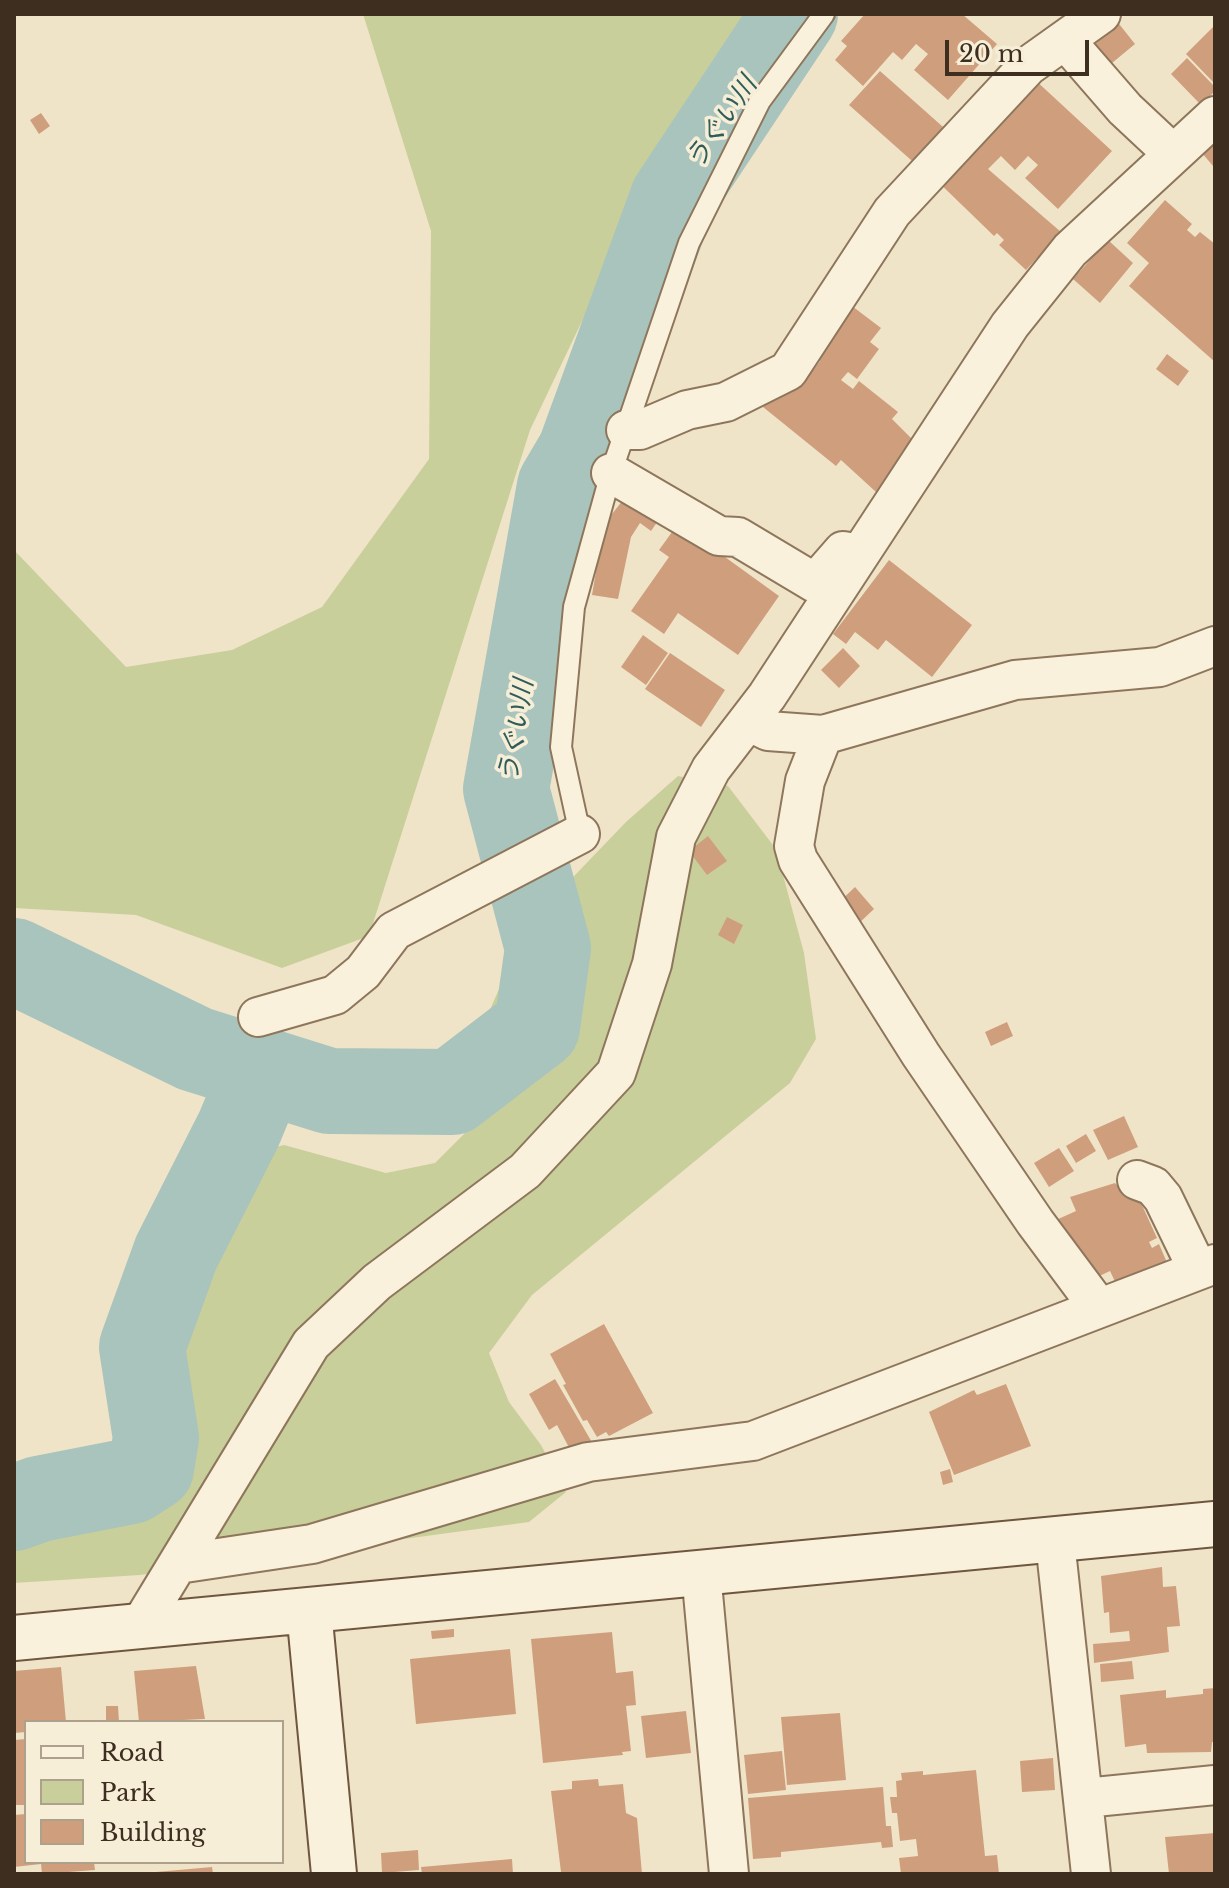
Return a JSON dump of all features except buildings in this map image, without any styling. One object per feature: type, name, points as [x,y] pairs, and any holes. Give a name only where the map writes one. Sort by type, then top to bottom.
[{"type":"street","points":[[626,430],[640,430],[687,410],[726,402],[788,371],[892,212],[1028,66],[1101,14]]},
{"type":"street","points":[[1066,41],[1125,109],[1172,153]]},
{"type":"street","points":[[141,1624],[311,1344],[377,1282],[525,1171],[616,1073],[652,964],[676,837],[711,769],[748,721],[861,554],[1010,325],[1070,250],[1215,116]]},
{"type":"street","points":[[611,473],[719,536],[738,537],[815,583],[843,551],[861,554]]},
{"type":"street","points":[[748,721],[768,731],[823,735],[1015,680],[1160,667],[1215,646]]},
{"type":"street","points":[[823,735],[805,781],[794,846],[798,860],[921,1055],[1035,1222],[1099,1308]]},
{"type":"street","points":[[258,1017],[335,995],[363,972],[394,931],[580,834]]},
{"type":"street","points":[[178,1564],[312,1544],[588,1462],[753,1441],[1207,1267],[1163,1198],[1153,1186],[1137,1180]]},
{"type":"street","points":[[14,1638],[1215,1524]]},
{"type":"street","points":[[1055,1541],[1091,1874]]},
{"type":"street","points":[[701,1572],[729,1874]]},
{"type":"street","points":[[309,1610],[334,1874]]},
{"type":"street","points":[[1085,1798],[1215,1785]]},
{"type":"lane","points":[[580,834],[561,747],[565,700],[574,607],[611,473],[689,243],[760,101],[824,14]]},
{"type":"green space","points":[[363,14],[758,14],[604,275],[530,430],[369,936],[282,968],[136,915],[14,908],[14,550],[126,667],[232,650],[322,607],[429,459],[431,231]]},
{"type":"green space","points":[[678,776],[728,786],[776,849],[804,953],[816,1039],[790,1083],[532,1295],[489,1353],[509,1402],[541,1445],[566,1492],[529,1522],[140,1575],[14,1583],[14,1511],[72,1489],[119,1455],[216,1190],[240,1156],[284,1145],[386,1173],[435,1163],[471,1127],[489,1012],[527,925],[626,822]]},
{"type":"waterway","name":"うぐい川","points":[[14,961],[195,1049],[329,1091],[452,1092],[537,1027],[548,948],[506,789],[560,486],[580,452],[673,198],[795,14]]},
{"type":"waterway","points":[[14,1508],[39,1499],[131,1481],[151,1468],[156,1438],[142,1347],[176,1253],[239,1129],[263,1071]]}]
